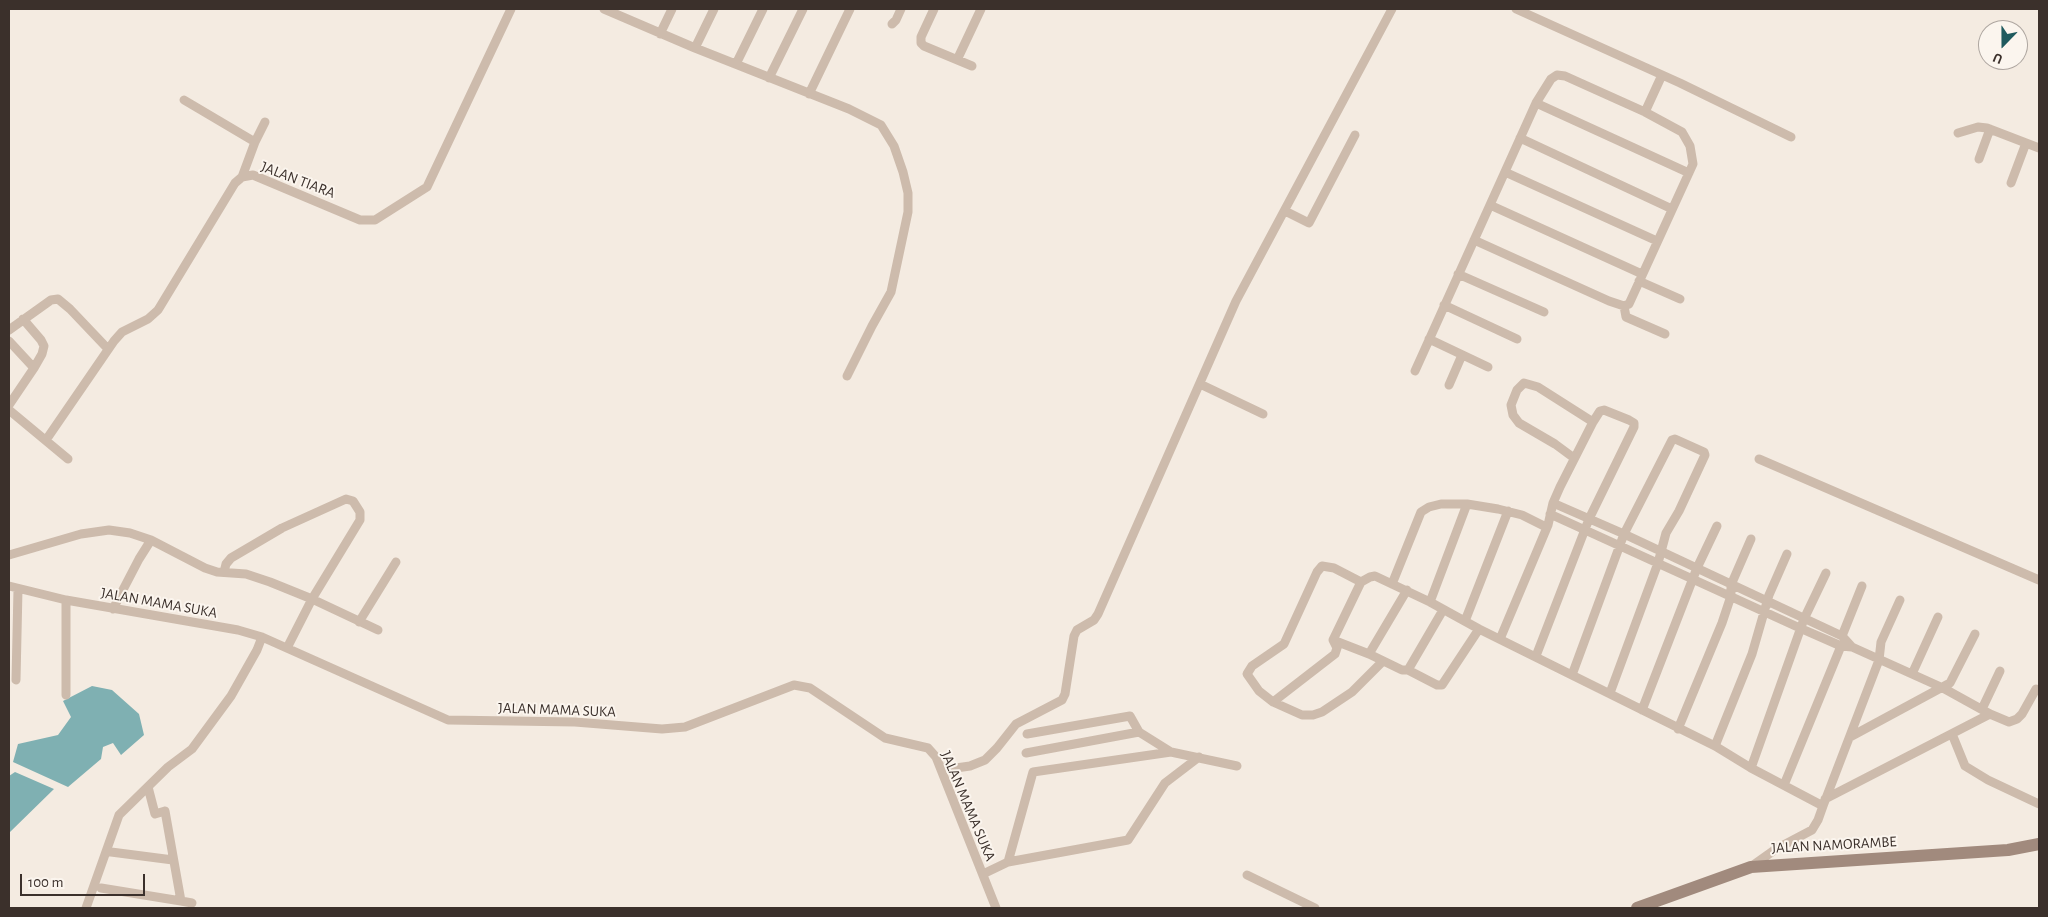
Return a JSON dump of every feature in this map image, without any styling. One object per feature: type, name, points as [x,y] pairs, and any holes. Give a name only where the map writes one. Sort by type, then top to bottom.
[{"type":"main road","name":"JALAN NAMORAMBE","points":[[1637,908],[1751,867],[1989,852],[2026,848],[2039,844]]},
{"type":"street","name":"JALAN TIARA","points":[[46,440],[80,393],[108,349],[122,332],[148,319],[158,310],[235,184],[242,176],[254,176],[360,220],[374,220],[427,187],[511,9]]},
{"type":"street","points":[[604,9],[660,34],[849,109],[881,125],[894,146],[908,193],[903,236],[891,292],[847,376]]},
{"type":"street","points":[[660,34],[672,9]]},
{"type":"street","points":[[695,48],[714,9]]},
{"type":"street","points":[[736,64],[763,9]]},
{"type":"street","points":[[769,78],[803,9]]},
{"type":"street","points":[[809,94],[850,9]]},
{"type":"street","points":[[892,24],[901,9]]},
{"type":"street","points":[[956,60],[981,9]]},
{"type":"street","points":[[940,767],[956,768],[970,766],[985,760],[998,748],[1016,724],[1062,700],[1065,694],[1074,636],[1077,630],[1094,620],[1098,614],[1236,301],[1392,9]]},
{"type":"street","points":[[1516,9],[1662,75],[1791,137]]},
{"type":"street","points":[[932,10],[921,37],[921,43],[924,46],[972,66]]},
{"type":"street","points":[[1414,370],[1536,103],[1551,79],[1557,75],[1564,76],[1645,112],[1682,132],[1690,146],[1693,164],[1629,304],[1624,306],[1474,240]]},
{"type":"street","points":[[1645,112],[1662,75]]},
{"type":"street","points":[[184,100],[255,142]]},
{"type":"street","points":[[1536,103],[1689,173]]},
{"type":"street","points":[[242,176],[265,122]]},
{"type":"street","points":[[1958,134],[1978,127],[1990,129],[2039,146]]},
{"type":"street","points":[[1979,159],[1990,129]]},
{"type":"street","points":[[1285,211],[1309,224],[1355,135]]},
{"type":"street","points":[[1520,138],[1672,209]]},
{"type":"street","points":[[2011,183],[2026,143]]},
{"type":"street","points":[[1505,172],[1657,241]]},
{"type":"street","points":[[1490,205],[1641,278],[1680,299]]},
{"type":"street","points":[[1458,274],[1544,312]]},
{"type":"street","points":[[9,330],[51,300],[58,299],[108,349]]},
{"type":"street","points":[[1444,305],[1517,339]]},
{"type":"street","points":[[1624,306],[1626,317],[1664,334]]},
{"type":"street","points":[[9,405],[34,368],[44,346],[22,319]]},
{"type":"street","points":[[1429,339],[1488,367]]},
{"type":"street","points":[[9,341],[34,368]]},
{"type":"street","points":[[1449,385],[1462,355]]},
{"type":"street","points":[[1200,384],[1263,414]]},
{"type":"street","points":[[1574,458],[1555,444],[1519,423],[1513,415],[1511,405],[1517,390],[1524,384],[1538,387],[1593,422]]},
{"type":"street","points":[[9,410],[68,459]]},
{"type":"street","points":[[1500,639],[1546,527],[1553,503],[1593,422],[1600,412],[1604,410],[1629,420],[1634,423],[1634,427],[1589,519],[1536,656]]},
{"type":"street","points":[[1572,676],[1624,534],[1672,440],[1675,439],[1700,450],[1705,455],[1666,533],[1658,563],[1610,692]]},
{"type":"street","points":[[1759,459],[2039,580]]},
{"type":"street","points":[[224,572],[226,564],[231,558],[282,528],[346,499],[350,499],[360,512],[360,520],[312,599],[287,648]]},
{"type":"street","points":[[1553,503],[1624,534],[1731,586],[1842,636],[1852,647]]},
{"type":"street","points":[[1392,584],[1421,512],[1429,506],[1467,504],[1508,511],[1522,515],[1546,527]]},
{"type":"street","points":[[1430,602],[1467,504]]},
{"type":"street","points":[[1464,621],[1508,511]]},
{"type":"street","points":[[1550,514],[1802,629],[1841,646],[1852,647],[1943,688],[1986,712],[2009,722],[2017,719],[2022,714],[2036,689]]},
{"type":"street","points":[[1642,710],[1697,568],[1717,526]]},
{"type":"street","points":[[9,555],[81,534],[108,530],[130,533],[151,540],[205,568],[246,574],[312,599],[378,630]]},
{"type":"street","points":[[113,609],[151,540]]},
{"type":"street","points":[[1678,729],[1731,596],[1731,586],[1751,540]]},
{"type":"street","points":[[1714,746],[1752,654],[1768,602],[1787,554]]},
{"type":"street","points":[[360,622],[396,562]]},
{"type":"street","points":[[1362,582],[1334,568],[1325,566],[1317,572],[1284,644],[1252,666],[1248,671],[1248,676],[1259,690],[1273,702],[1302,715],[1313,715],[1322,712],[1352,692],[1383,661]]},
{"type":"street","points":[[1751,768],[1804,619],[1826,573]]},
{"type":"street","points":[[1333,640],[1362,582],[1375,576],[1407,590],[1572,676],[1610,692],[1784,785],[1824,802]]},
{"type":"street","points":[[1842,636],[1862,586]]},
{"type":"street","points":[[13,588],[13,658],[16,680]]},
{"type":"street","name":"JALAN MAMA SUKA","points":[[13,588],[113,609],[238,630],[262,637],[448,720],[574,722],[662,729],[685,727],[794,685],[810,688],[885,738],[928,748],[936,757],[996,908]]},
{"type":"street","points":[[1369,654],[1407,590]]},
{"type":"street","points":[[66,600],[66,695]]},
{"type":"street","points":[[1751,867],[1776,849],[1812,830],[1818,820],[1879,660],[1881,642],[1900,600]]},
{"type":"street","points":[[1408,670],[1443,610]]},
{"type":"street","points":[[1912,674],[1938,617]]},
{"type":"street","points":[[1333,640],[1369,654],[1402,670],[1408,670],[1442,686],[1480,629]]},
{"type":"street","points":[[1850,737],[1950,683],[1974,634]]},
{"type":"street","points":[[86,908],[119,816],[148,787],[192,749],[231,696],[262,637]]},
{"type":"street","points":[[1273,702],[1335,654],[1337,648],[1333,640]]},
{"type":"street","points":[[1784,785],[1841,646]]},
{"type":"street","points":[[1824,802],[1952,734],[1986,712],[2000,671]]},
{"type":"street","points":[[1027,734],[1130,716],[1139,732],[1171,752]]},
{"type":"street","points":[[1026,753],[1139,732]]},
{"type":"street","points":[[1952,734],[1965,766],[1988,780],[2039,804]]},
{"type":"street","points":[[1008,862],[1033,772],[1171,752],[1237,766]]},
{"type":"street","points":[[983,874],[1008,862],[1128,840],[1165,783],[1199,757]]},
{"type":"street","points":[[148,787],[155,814],[165,811],[180,901]]},
{"type":"street","points":[[111,852],[173,860]]},
{"type":"street","points":[[1247,875],[1315,908]]},
{"type":"street","points":[[101,888],[192,903]]},
{"type":"water","points":[[92,686],[112,690],[139,714],[144,735],[121,755],[113,743],[103,747],[101,759],[68,787],[13,762],[18,744],[58,735],[71,717],[63,701]]},
{"type":"water","points":[[15,772],[54,789],[9,833],[9,776]]}]
